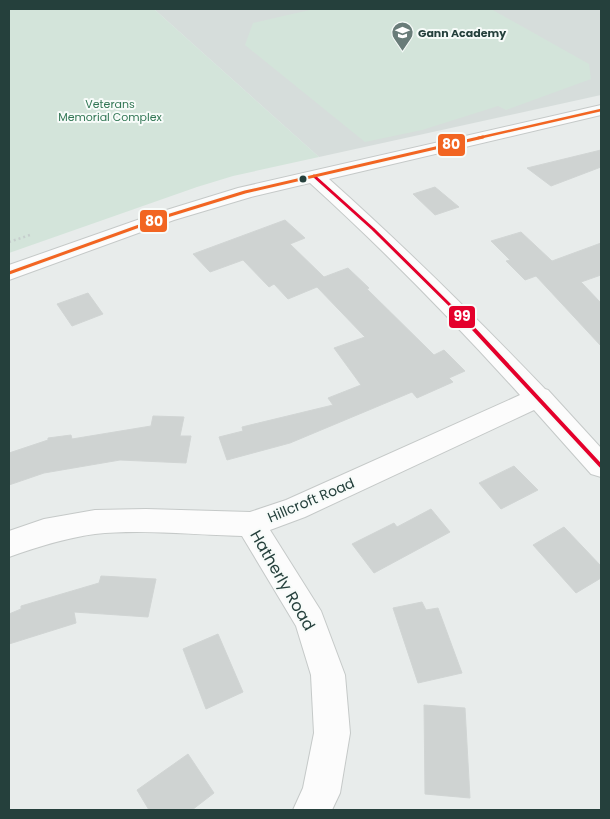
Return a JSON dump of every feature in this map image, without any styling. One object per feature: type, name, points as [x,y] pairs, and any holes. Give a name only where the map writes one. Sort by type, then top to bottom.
[{"type":"street","points":[[9,273],[194,206],[314,176],[601,110]]},
{"type":"street","points":[[314,176],[429,282],[601,466]]},
{"type":"street","name":"Hillcroft Road","points":[[9,544],[44,532],[96,522],[146,520],[250,524],[295,509],[538,397]]},
{"type":"street","name":"Hatherly Road","points":[[250,524],[310,621],[328,675],[332,733],[321,793],[312,810]]},
{"type":"path","points":[[9,242],[30,235]]},
{"type":"shaded area","name":"Gann Academy","points":[[154,9],[601,9],[601,95],[319,157]]},
{"type":"green space","name":"Veterans Memorial Complex","points":[[9,9],[154,9],[319,157],[233,176],[197,187],[9,253]]},
{"type":"green space","name":"Gann Academy","points":[[314,9],[491,9],[589,64],[591,79],[506,110],[498,106],[422,130],[365,142],[245,45],[253,23]]},
{"type":"building","points":[[601,150],[601,167],[551,186],[527,168]]},
{"type":"building","points":[[435,187],[459,207],[435,215],[413,194]]},
{"type":"building","points":[[285,220],[305,238],[290,244],[324,277],[348,268],[434,355],[444,350],[465,371],[449,378],[453,382],[417,398],[412,392],[290,443],[227,460],[219,437],[243,431],[242,427],[333,405],[328,398],[361,385],[334,348],[365,337],[317,287],[288,299],[274,284],[269,287],[243,260],[210,272],[193,254]]},
{"type":"building","points":[[521,232],[552,261],[601,243],[601,275],[581,282],[601,303],[601,346],[536,276],[525,280],[506,261],[510,260],[491,241]]},
{"type":"building","points":[[88,293],[103,314],[72,326],[57,304]]},
{"type":"building","points":[[153,416],[184,417],[180,436],[191,436],[186,463],[120,460],[44,473],[9,485],[9,453],[48,440],[48,438],[71,435],[72,439],[151,426]]},
{"type":"building","points":[[514,466],[538,490],[501,509],[479,483]]},
{"type":"building","points":[[431,509],[450,532],[374,573],[352,544],[394,523],[397,527]]},
{"type":"building","points":[[564,527],[601,566],[601,578],[576,593],[533,545]]},
{"type":"building","points":[[101,576],[156,579],[148,617],[74,612],[76,623],[9,644],[9,614],[21,609],[21,606],[99,583]]},
{"type":"building","points":[[422,602],[426,610],[438,608],[462,673],[418,683],[393,608]]},
{"type":"building","points":[[218,634],[243,692],[206,709],[183,649]]},
{"type":"building","points":[[424,705],[465,708],[470,798],[425,794]]},
{"type":"building","points":[[188,754],[214,793],[192,810],[149,810],[137,790]]},
{"type":"transit line","name":"80","points":[[9,273],[167,216],[245,192],[601,110]]},
{"type":"transit line","name":"99","points":[[314,176],[373,229],[454,308],[601,466]]},
{"type":"place","name":"Gann Academy","points":[[402,52]]}]
